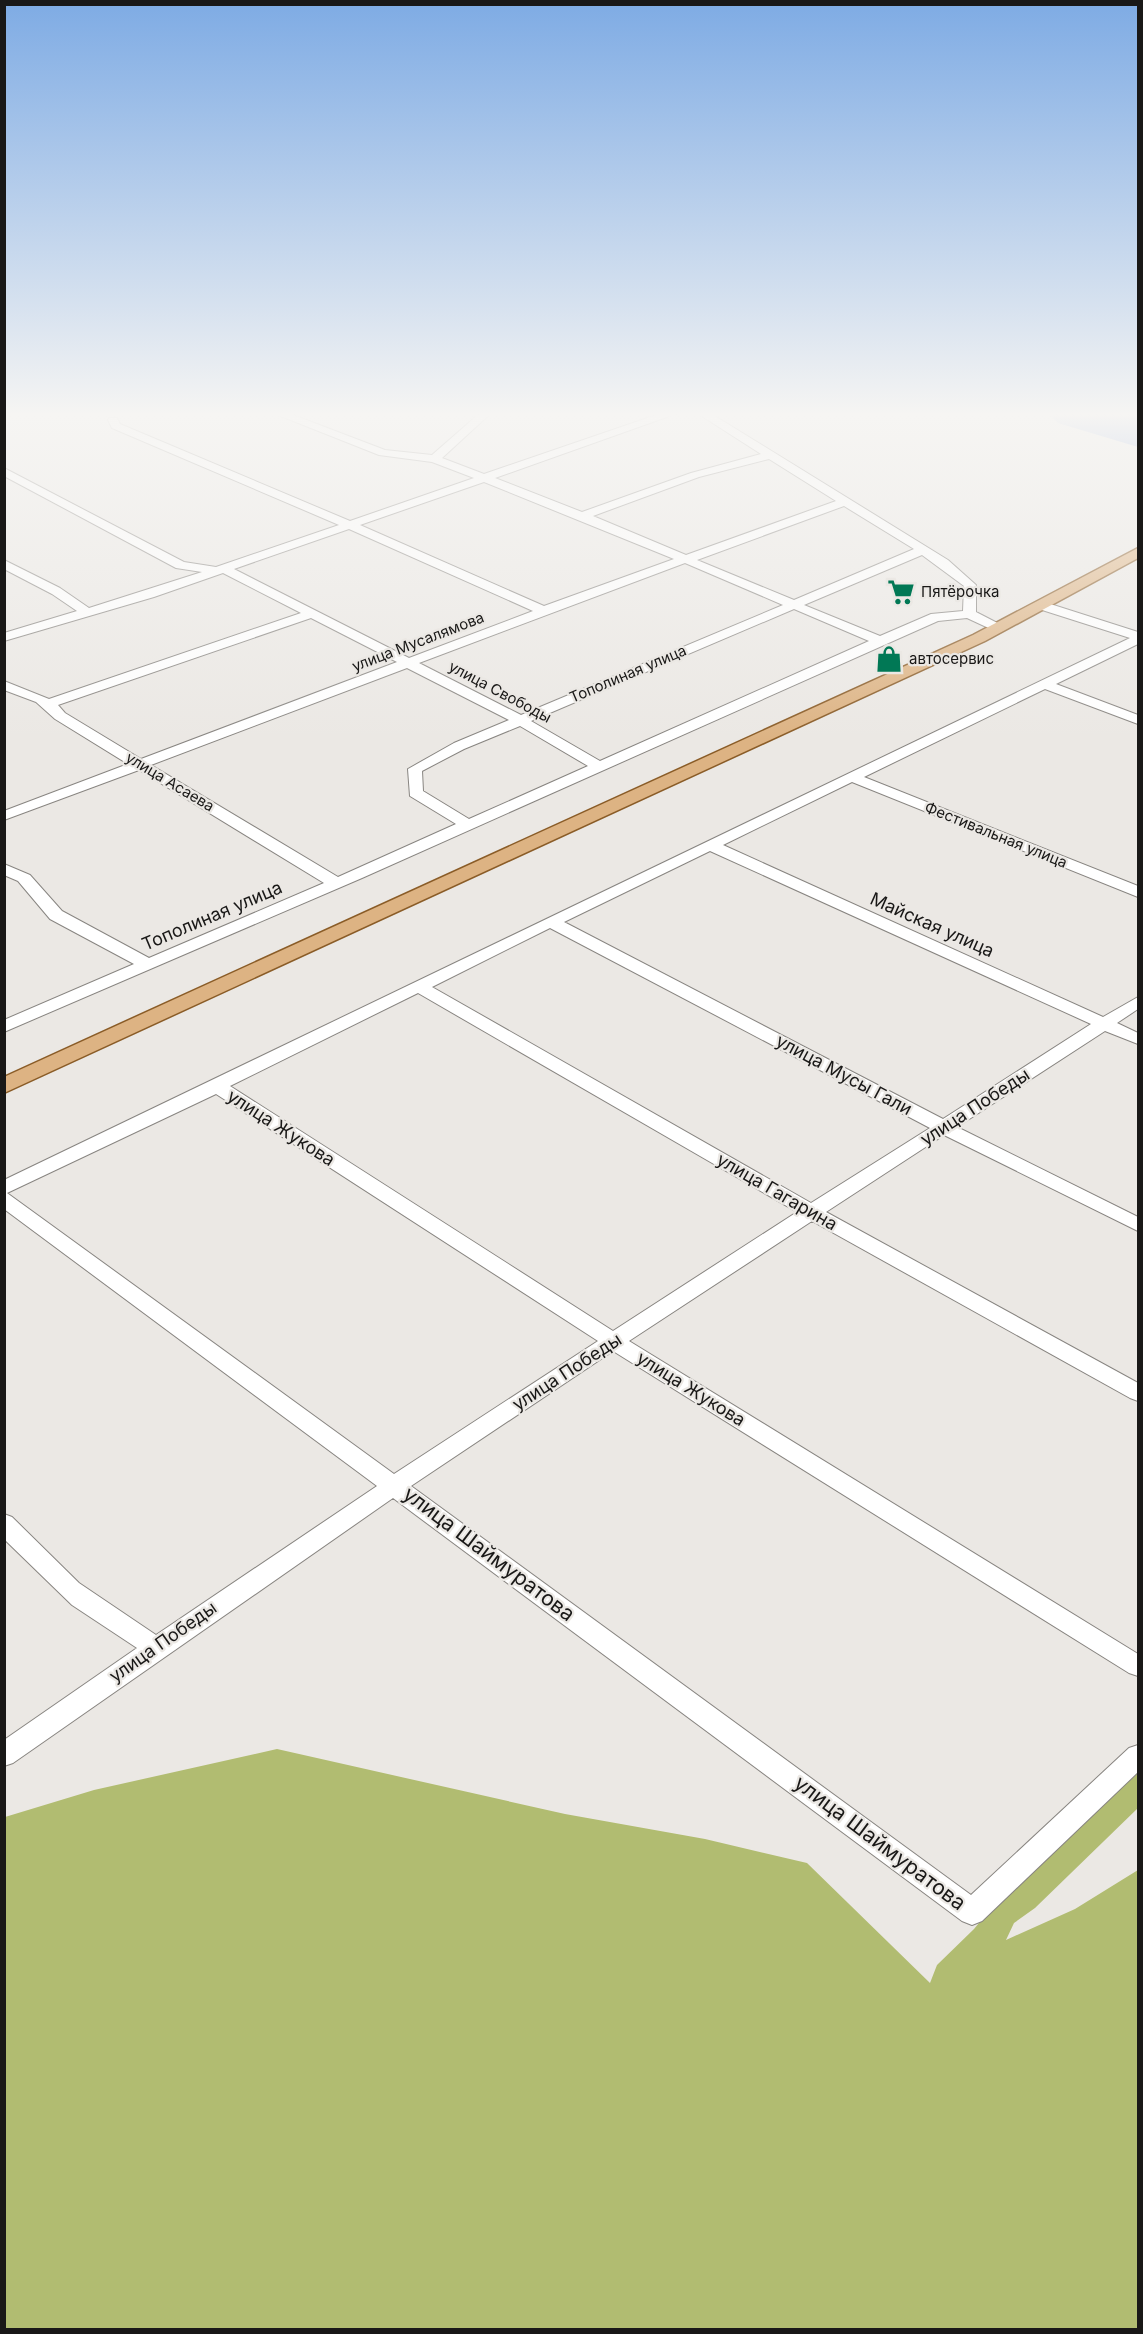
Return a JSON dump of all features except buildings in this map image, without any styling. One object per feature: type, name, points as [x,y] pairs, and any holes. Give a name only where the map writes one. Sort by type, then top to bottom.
[{"type":"main road","points":[[4,1086],[1000,628],[1044,606],[1138,552]]},
{"type":"street","name":"улица Свободы","points":[[97,522],[180,565],[191,568],[224,568],[520,720],[599,766]]},
{"type":"street","points":[[343,522],[544,611]]},
{"type":"street","points":[[4,637],[224,568],[359,522]]},
{"type":"street","points":[[595,522],[880,641]]},
{"type":"street","name":"улица Мусалямова","points":[[4,816],[785,522]]},
{"type":"street","points":[[877,522],[944,563],[970,585],[969,614],[1000,628]]},
{"type":"street","name":"Тополиная улица","points":[[468,825],[415,793],[415,769],[434,757],[923,550]]},
{"type":"street","points":[[4,564],[56,591],[86,612]]},
{"type":"street","points":[[1044,606],[1138,638]]},
{"type":"street","points":[[50,703],[272,625],[311,614]]},
{"type":"street","name":"Тополиная улица","points":[[4,1028],[336,884],[880,641],[936,617],[969,614]]},
{"type":"street","points":[[4,1188],[710,845],[1046,685],[1138,638]]},
{"type":"street","name":"улица Асаева","points":[[4,685],[29,691],[50,703],[60,716],[336,884]]},
{"type":"street","points":[[1046,685],[1138,720]]},
{"type":"street","name":"Фестивальная улица","points":[[854,778],[1138,892]]},
{"type":"street","name":"Майская улица","points":[[710,845],[1138,1039]]},
{"type":"street","points":[[4,868],[24,878],[56,915],[148,965]]},
{"type":"street","name":"улица Мусы Гали","points":[[551,922],[943,1127],[1138,1225]]},
{"type":"street","name":"улица Гагарина","points":[[418,986],[813,1213],[1138,1393]]},
{"type":"street","name":"улица Победы","points":[[4,1755],[153,1648],[394,1484],[1138,1002]]},
{"type":"street","name":"улица Жукова","points":[[217,1086],[613,1341],[1138,1666]]},
{"type":"street","name":"улица Шаймуратова","points":[[4,1199],[394,1484],[972,1912],[1138,1756]]},
{"type":"street","points":[[4,1523],[52,1573],[83,1600],[137,1633],[153,1648]]},
{"type":"green space","points":[[277,1749],[565,1814],[705,1839],[807,1863],[930,1983],[937,1965],[974,1929],[1002,1895],[1138,1773],[1138,1808],[1035,1908],[1014,1923],[1006,1940],[1075,1909],[1138,1870],[1138,2329],[5,2330],[5,1817],[94,1790]]},
{"type":"place","name":"Пятёрочка","points":[[901,592]]},
{"type":"place","name":"автосервис","points":[[889,659]]}]
